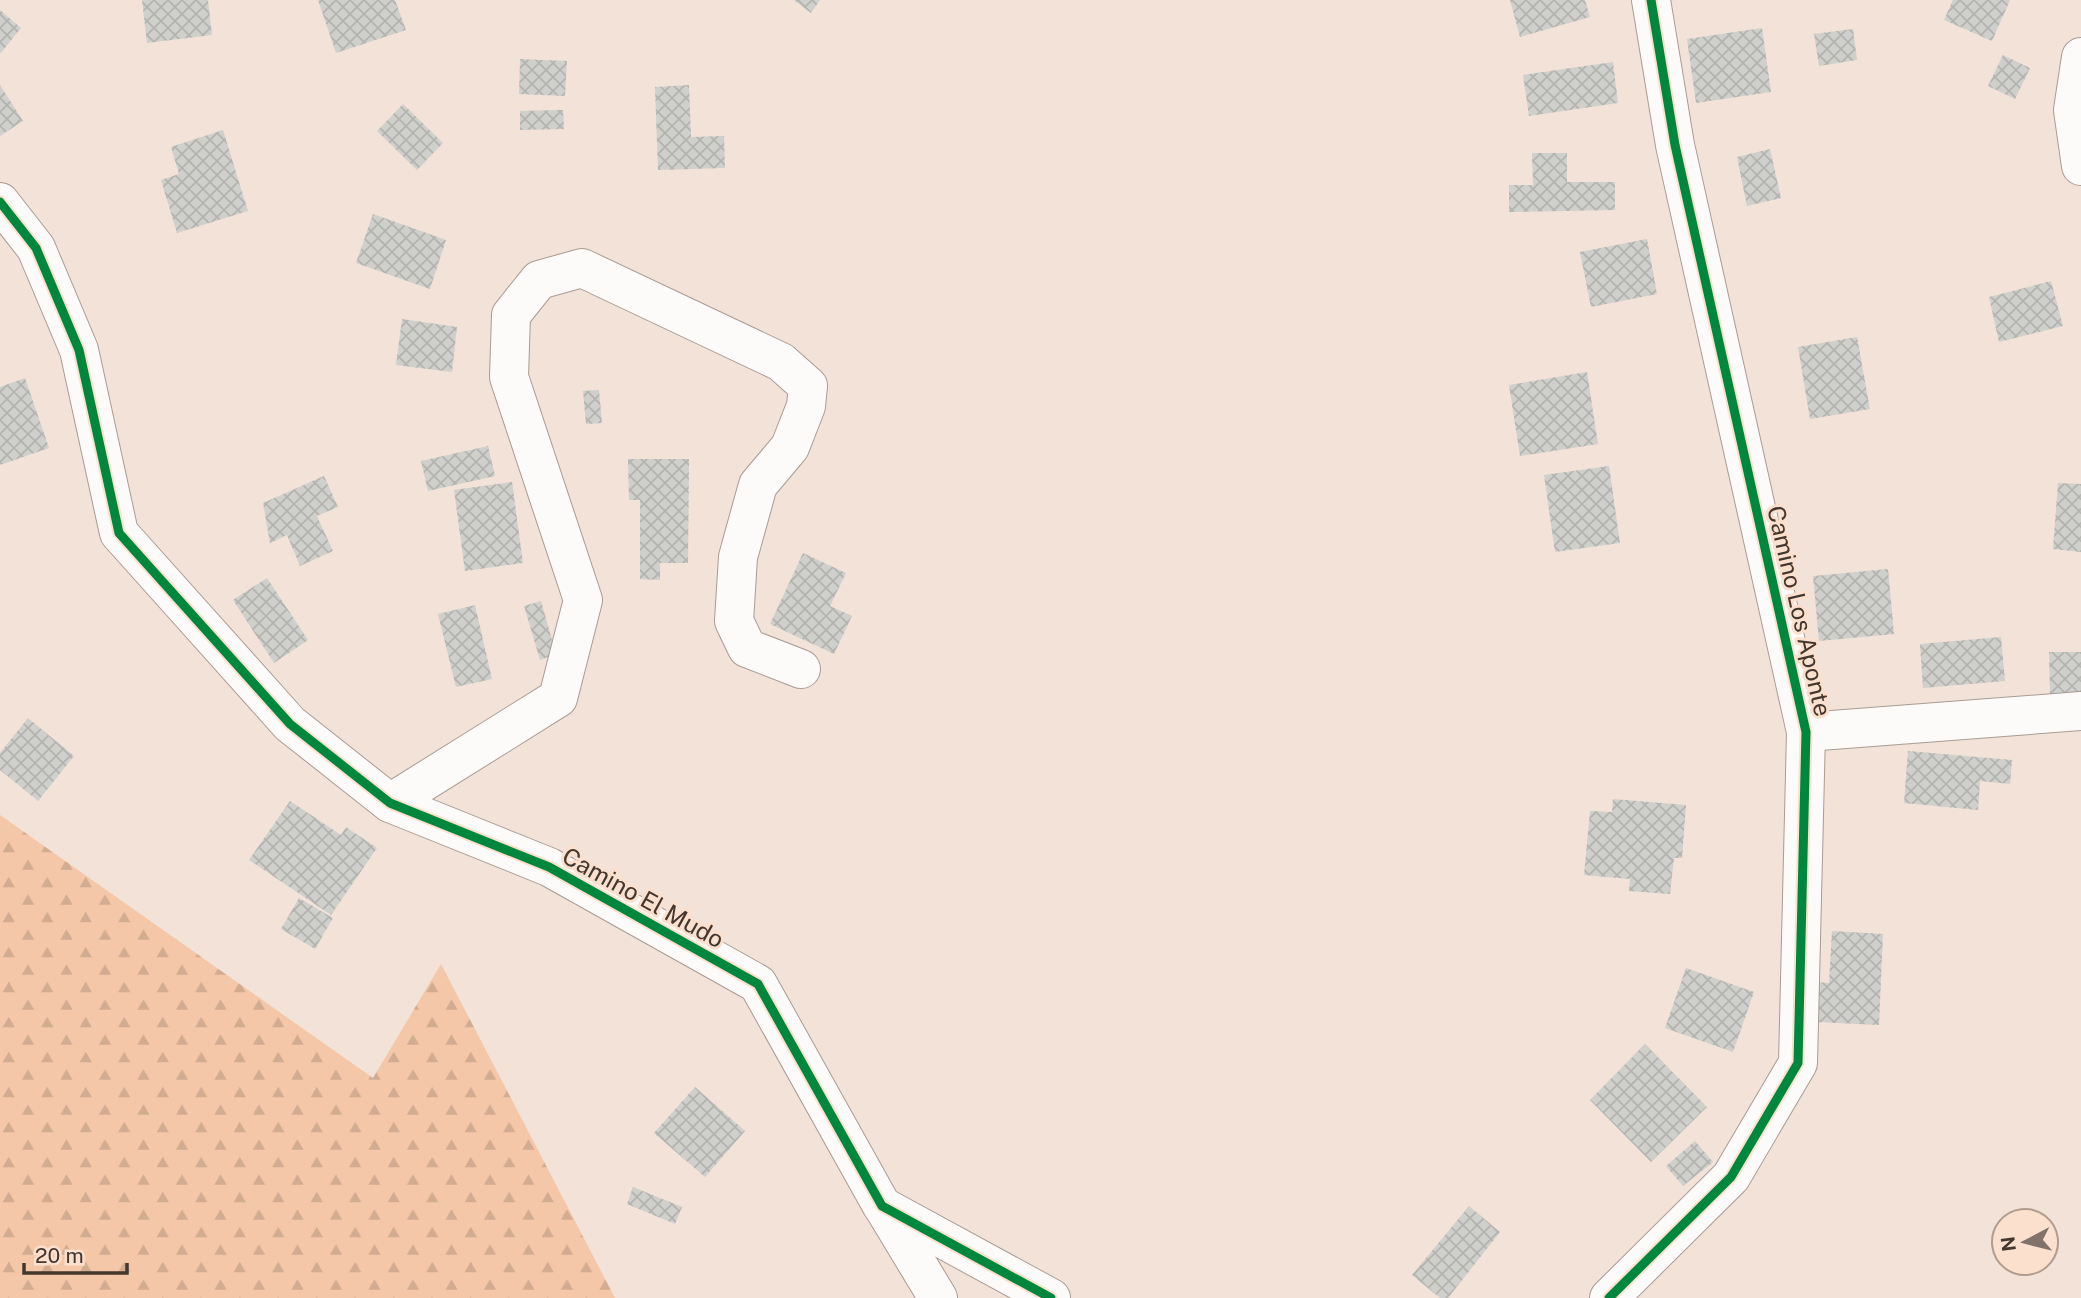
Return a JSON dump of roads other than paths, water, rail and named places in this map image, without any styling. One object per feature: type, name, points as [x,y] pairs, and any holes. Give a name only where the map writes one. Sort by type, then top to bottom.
[{"type":"street","name":"Camino Los Aponte","points":[[1609,1298],[1731,1177],[1798,1063],[1806,732],[1675,145],[1651,0]]},
{"type":"street","points":[[2081,57],[2073,110],[2081,166]]},
{"type":"street","name":"Camino El Mudo","points":[[0,202],[36,248],[79,350],[119,533],[290,724],[390,803],[549,867],[758,984],[882,1206],[938,1298]]},
{"type":"street","points":[[390,803],[558,698],[583,600],[509,377],[511,315],[539,280],[582,268],[781,362],[808,386],[806,407],[790,447],[758,485],[738,557],[734,621],[747,648],[801,669]]},
{"type":"street","points":[[1806,732],[2081,711]]},
{"type":"street","points":[[882,1206],[1051,1298]]}]
